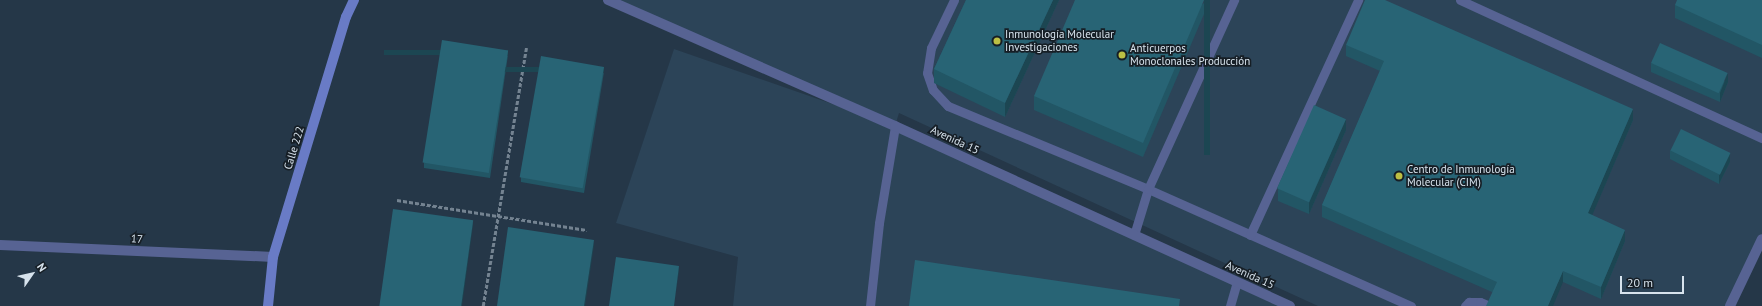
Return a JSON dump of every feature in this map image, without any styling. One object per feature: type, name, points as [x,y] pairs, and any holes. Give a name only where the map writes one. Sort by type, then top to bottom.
[{"type":"main road","name":"Calle 222","points":[[268,306],[273,258],[346,17],[354,0]]},
{"type":"street","name":"Avenida 15","points":[[608,0],[895,126],[1290,306]]},
{"type":"street","points":[[1730,306],[1762,240]]},
{"type":"street","name":"17","points":[[0,245],[273,258]]},
{"type":"lane","points":[[954,0],[931,48],[927,73],[933,90],[948,106],[1148,189],[1411,306]]},
{"type":"lane","points":[[1134,235],[1148,189],[1234,0]]},
{"type":"lane","points":[[1250,235],[1358,0]]},
{"type":"lane","points":[[1460,0],[1762,138]]},
{"type":"lane","points":[[870,306],[879,223],[895,126]]},
{"type":"lane","points":[[1230,306],[1237,282]]},
{"type":"lane","points":[[1465,306],[1469,302],[1480,302],[1490,306]]},
{"type":"path","points":[[483,306],[526,48]]},
{"type":"path","points":[[396,200],[587,230]]},
{"type":"shaded area","name":"Centro de Inmunología Molecular (CIM)","points":[[608,0],[1762,0],[1762,239],[1730,306],[1318,306],[899,113],[895,126],[1290,306],[733,306],[738,257],[616,223],[674,49],[887,123]]},
{"type":"building","name":"Inmunología Molecular Investigaciones","points":[[966,0],[1053,0],[1005,103],[934,69]]},
{"type":"building","name":"Anticuerpos Monoclonales Producción","points":[[1075,0],[1204,0],[1143,143],[1034,96]]},
{"type":"building","name":"Centro de Inmunología Molecular (CIM)","points":[[1365,0],[1385,0],[1633,109],[1588,213],[1625,230],[1601,287],[1563,271],[1548,306],[1486,306],[1497,282],[1322,205],[1384,61],[1346,45]]},
{"type":"building","points":[[1677,0],[1762,0],[1762,45],[1675,5]]},
{"type":"building","points":[[442,40],[508,50],[489,173],[423,162]]},
{"type":"building","points":[[1660,43],[1728,73],[1719,93],[1651,63]]},
{"type":"building","points":[[541,56],[604,67],[583,188],[520,177]]},
{"type":"building","points":[[1314,105],[1346,119],[1309,202],[1277,188]]},
{"type":"building","points":[[1681,129],[1730,153],[1720,175],[1670,151]]},
{"type":"building","points":[[393,209],[473,220],[461,306],[379,306]]},
{"type":"building","points":[[508,227],[594,240],[584,306],[497,306]]},
{"type":"building","points":[[616,257],[679,266],[674,306],[609,306]]},
{"type":"building","points":[[915,260],[1180,299],[1179,306],[909,306]]},
{"type":"place","name":"Inmunología Molecular Investigaciones","points":[[997,41]]},
{"type":"place","name":"Anticuerpos Monoclonales Producción","points":[[1122,55]]},
{"type":"place","name":"Centro de Inmunología Molecular (CIM)","points":[[1399,176]]}]
